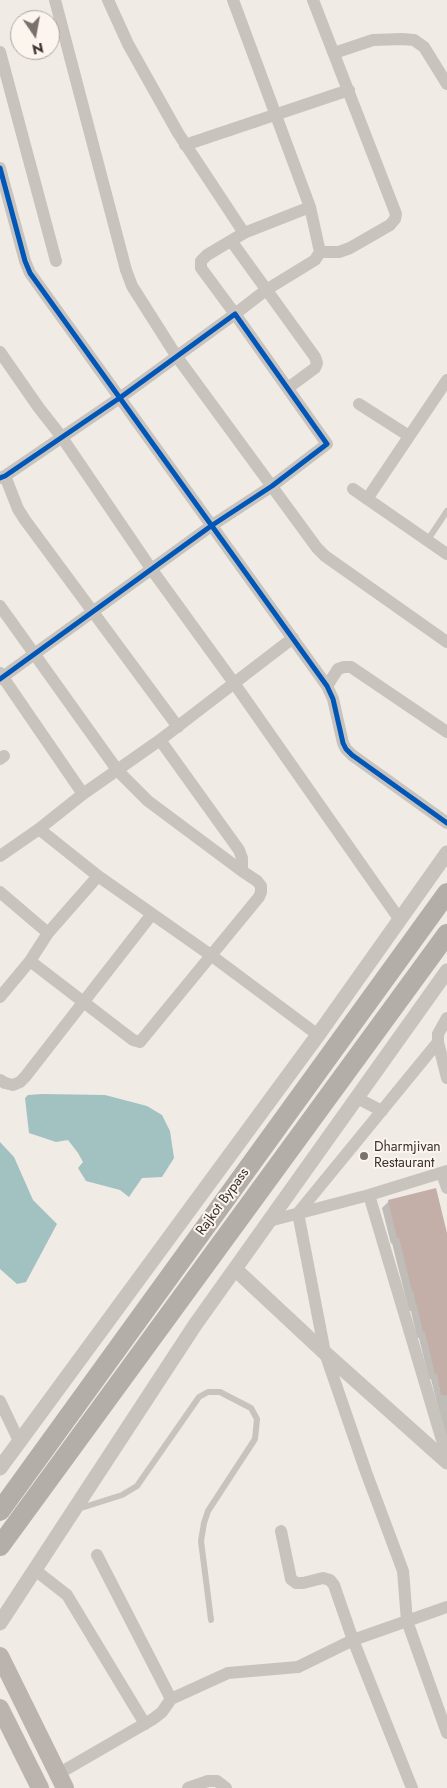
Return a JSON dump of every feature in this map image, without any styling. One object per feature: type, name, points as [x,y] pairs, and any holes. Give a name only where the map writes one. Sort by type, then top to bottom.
[{"type":"highway","name":"Rajkot Bypass","points":[[0,1511],[447,893]]},
{"type":"highway","name":"Rajkot Bypass","points":[[0,1546],[447,934]]},
{"type":"main road","points":[[0,1656],[61,1781]]},
{"type":"main road","points":[[2,1718],[40,1788]]},
{"type":"street","points":[[55,0],[128,278],[177,357],[317,548],[325,556],[447,642]]},
{"type":"street","points":[[108,0],[128,44],[185,145],[244,233]]},
{"type":"street","points":[[178,727],[25,520],[3,477],[177,357],[266,290],[315,260],[320,252],[310,206],[233,0]]},
{"type":"street","points":[[313,0],[396,214],[390,226],[350,248],[339,252],[320,252]]},
{"type":"street","points":[[334,53],[373,40],[402,38],[414,40],[424,47],[447,84]]},
{"type":"street","points":[[0,52],[56,261]]},
{"type":"street","points":[[185,145],[349,90]]},
{"type":"street","points":[[0,168],[30,272],[327,686],[333,699],[346,749],[447,823]]},
{"type":"street","points":[[83,794],[1,676],[35,654],[211,526],[272,486],[327,444],[201,268],[201,261],[207,256],[244,233],[310,206]]},
{"type":"street","points":[[232,242],[317,363],[315,368],[288,388]]},
{"type":"street","points":[[0,352],[61,436],[152,570],[234,683],[400,920]]},
{"type":"street","points":[[366,498],[447,380]]},
{"type":"street","points":[[359,404],[409,436]]},
{"type":"street","points":[[353,489],[447,554]]},
{"type":"street","points":[[0,606],[118,771],[148,802],[257,881],[261,886],[261,892],[212,956],[140,1042],[133,1040],[30,961]]},
{"type":"street","points":[[0,856],[178,727],[293,638]]},
{"type":"street","points":[[327,686],[338,669],[351,667],[447,732]]},
{"type":"street","points":[[160,740],[239,850],[242,858],[242,871]]},
{"type":"street","points":[[38,829],[98,876],[212,956],[318,1035]]},
{"type":"street","points":[[0,1468],[318,1035],[447,853]]},
{"type":"street","points":[[1,992],[30,961],[48,933],[98,876]]},
{"type":"street","points":[[0,892],[48,933]]},
{"type":"street","points":[[0,1080],[13,1085],[20,1082],[152,914]]},
{"type":"street","points":[[0,1623],[195,1325],[447,971]]},
{"type":"street","points":[[447,1018],[438,1034],[438,1042],[447,1078]]},
{"type":"street","points":[[298,1213],[438,1042]]},
{"type":"street","points":[[357,1098],[382,1111]]},
{"type":"street","points":[[269,1221],[369,1195],[445,1172],[447,1188]]},
{"type":"street","points":[[369,1195],[447,1457]]},
{"type":"street","points":[[298,1213],[325,1353],[403,1571],[407,1621],[447,1732]]},
{"type":"street","points":[[235,1268],[325,1353],[447,1462]]},
{"type":"street","points":[[0,1401],[19,1441]]},
{"type":"street","points":[[281,1531],[291,1579],[296,1583],[323,1578],[330,1580],[334,1585],[353,1640],[412,1788]]},
{"type":"street","points":[[97,1555],[171,1699]]},
{"type":"street","points":[[35,1570],[67,1596],[145,1724]]},
{"type":"street","points":[[61,1781],[162,1712],[171,1699],[228,1672],[298,1666],[353,1640],[447,1607]]},
{"type":"street","points":[[188,1788],[208,1780],[217,1781],[226,1788]]},
{"type":"lane","points":[[427,541],[447,512]]},
{"type":"lane","points":[[74,1510],[122,1496],[137,1486],[199,1397],[208,1392],[220,1392],[251,1408],[257,1419],[255,1439],[208,1511],[204,1523],[201,1541],[211,1620]]},
{"type":"water","points":[[28,1095],[105,1095],[147,1106],[162,1115],[170,1131],[174,1158],[162,1177],[142,1178],[129,1197],[120,1190],[86,1181],[78,1168],[83,1162],[68,1140],[56,1142],[29,1133],[25,1098]]},
{"type":"water","points":[[0,1142],[14,1157],[33,1200],[57,1224],[26,1282],[17,1284],[0,1269]]},
{"type":"building","points":[[436,1188],[447,1233],[447,1395],[441,1395],[437,1373],[435,1374],[425,1332],[423,1332],[388,1200]]},
{"type":"cycle path","points":[[0,168],[25,261],[30,273],[327,686],[333,699],[346,749],[447,823]]},
{"type":"cycle path","points":[[0,478],[121,397],[235,314],[327,444],[272,486],[211,526],[0,679]]},
{"type":"place","name":"Dharmjivan Restaurant","points":[[364,1156]]}]
